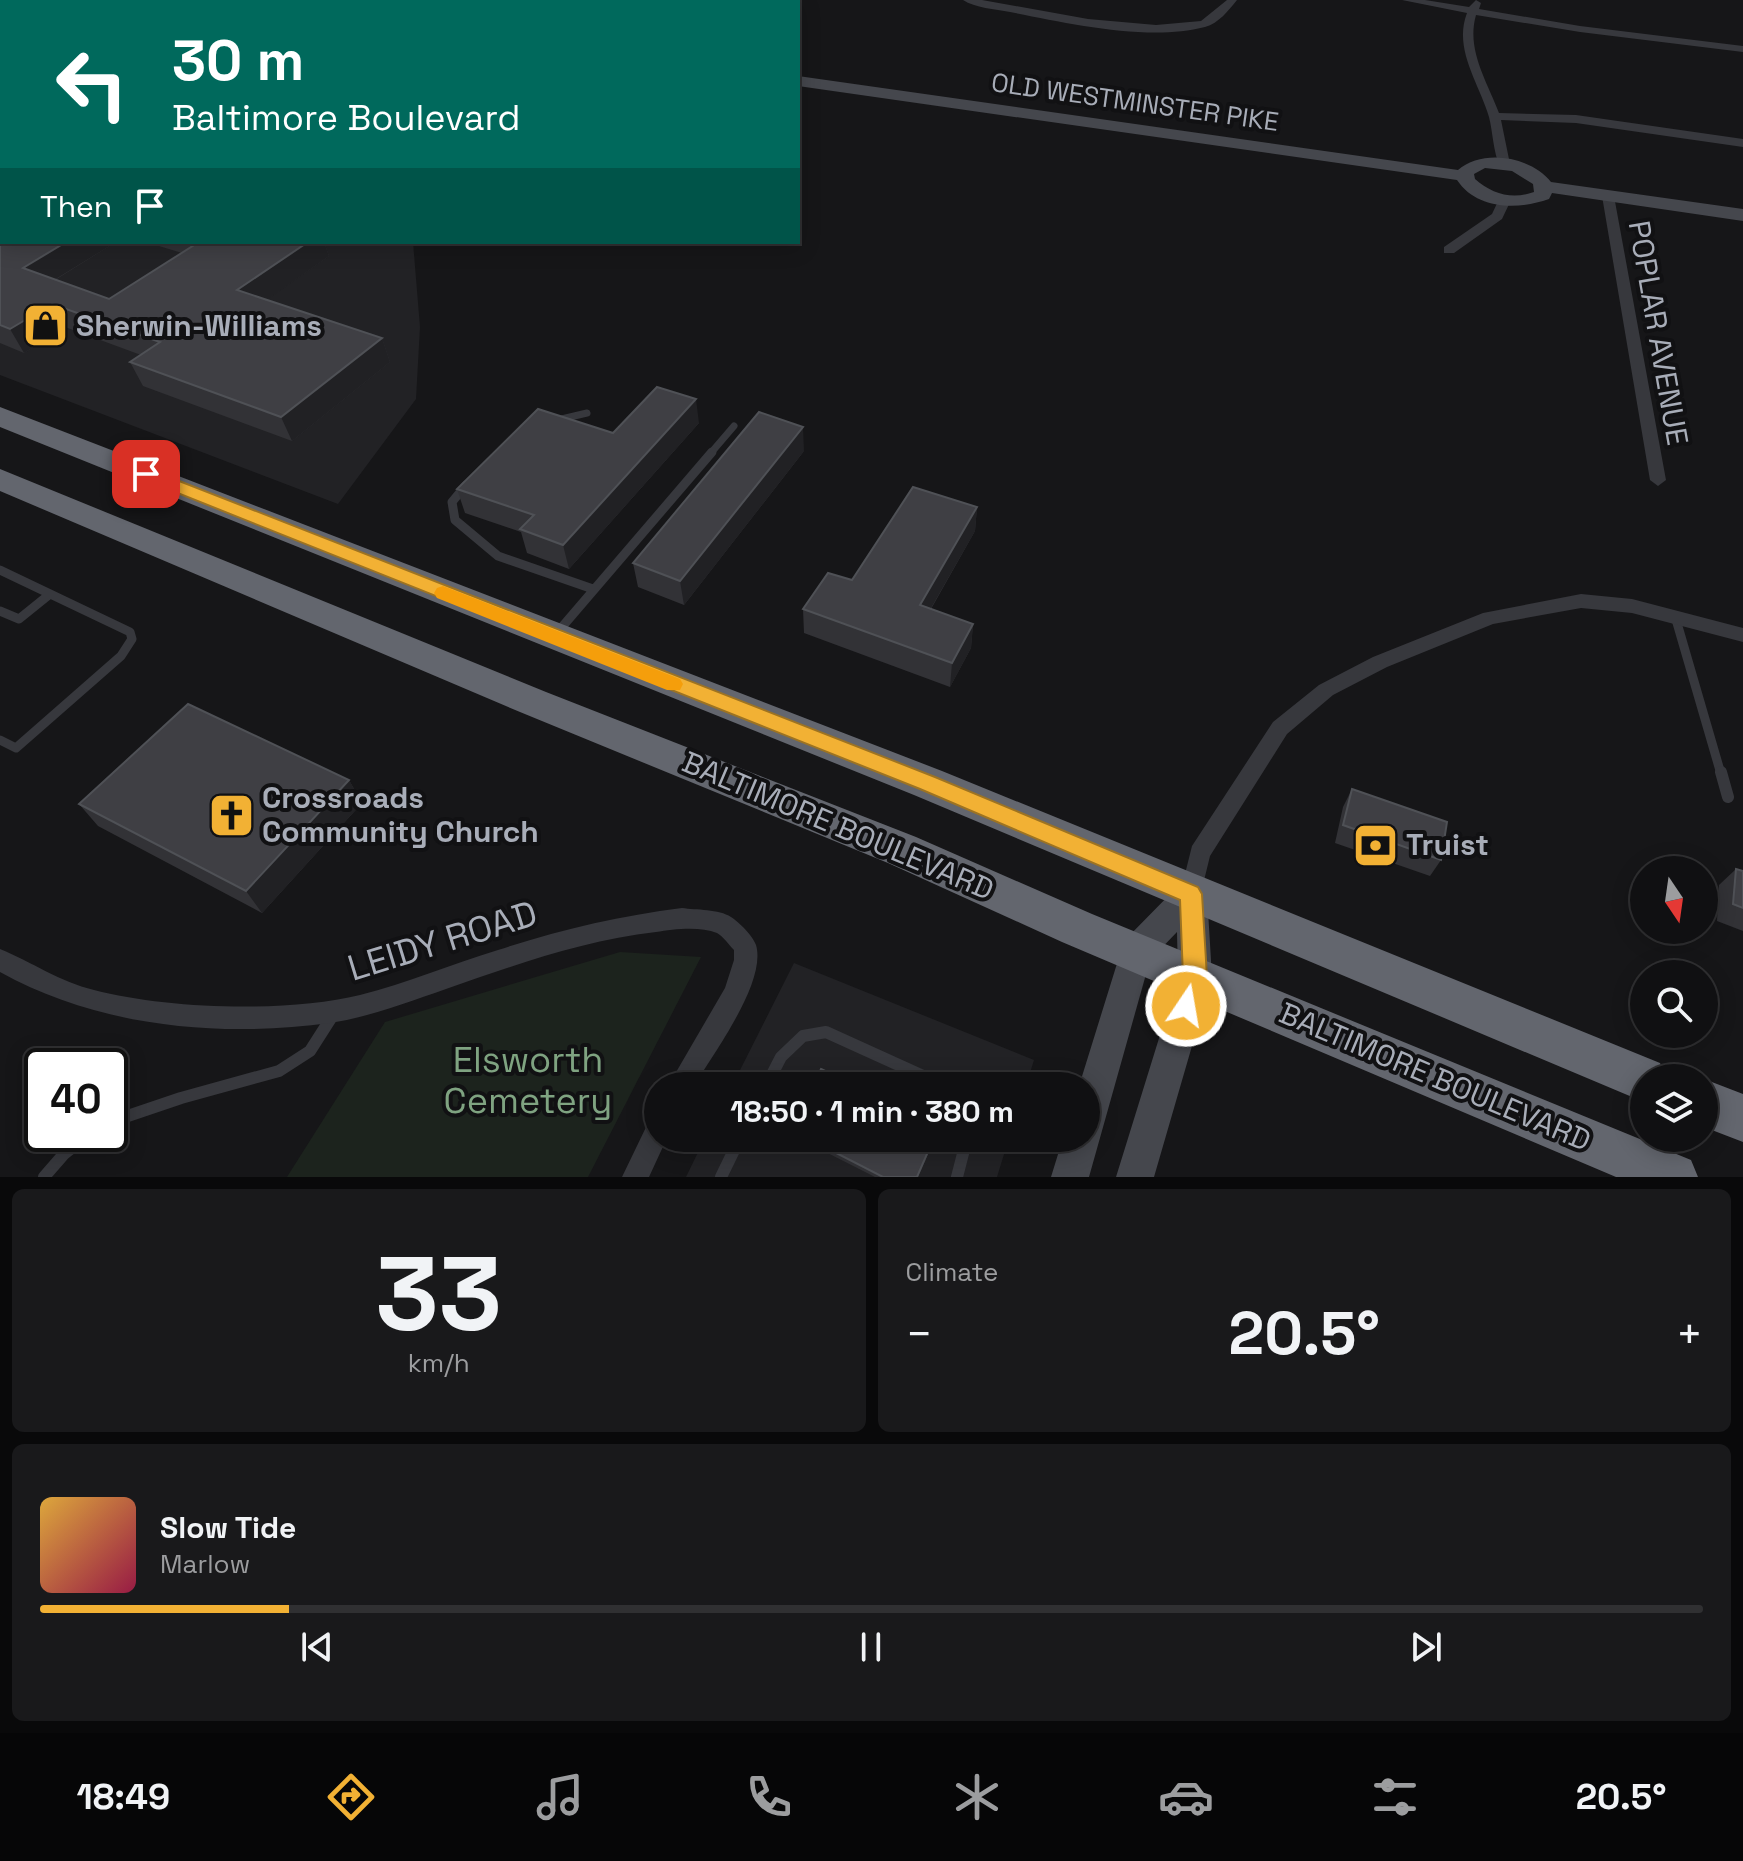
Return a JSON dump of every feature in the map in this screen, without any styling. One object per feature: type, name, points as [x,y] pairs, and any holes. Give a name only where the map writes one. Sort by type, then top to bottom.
[{"type":"highway","points":[[0,416],[928,783],[1630,1073]]},
{"type":"highway","name":"BALTIMORE BOULEVARD","points":[[0,479],[520,697],[902,850],[1195,977],[1674,1177]]},
{"type":"highway","points":[[1718,1108],[1743,1118]]},
{"type":"main road","name":"OLD WESTMINSTER PIKE","points":[[800,81],[1465,176]]},
{"type":"main road","points":[[1545,187],[1542,195],[1530,201],[1505,200],[1476,191],[1465,176],[1473,166],[1504,164],[1530,172],[1545,187],[1743,215]]},
{"type":"main road","points":[[1100,1074],[1136,952],[1191,894]]},
{"type":"main road","points":[[1135,1177],[1195,977],[1191,894]]},
{"type":"main road","points":[[1070,1177],[1077,1152]]},
{"type":"street","points":[[968,0],[1067,17],[1177,28],[1207,23],[1232,0]]},
{"type":"street","points":[[1407,0],[1474,5],[1580,29],[1743,49]]},
{"type":"street","points":[[1474,5],[1468,31],[1469,55],[1495,116],[1504,164]]},
{"type":"street","points":[[1495,116],[1576,119],[1743,143]]},
{"type":"street","name":"POPLAR AVENUE","points":[[1608,196],[1658,480]]},
{"type":"street","points":[[1449,250],[1497,216],[1505,200]]},
{"type":"street","points":[[1191,894],[1200,853],[1280,728],[1326,690],[1380,662],[1490,618],[1581,601],[1632,606],[1743,635]]},
{"type":"street","name":"LEIDY ROAD","points":[[0,961],[103,1003],[204,1016],[337,1009],[358,1007],[417,991],[558,940],[648,921],[687,918],[714,921],[733,929],[745,946],[746,964],[727,1010],[688,1072]]},
{"type":"street","points":[[635,1177],[647,1152]]},
{"type":"lane","points":[[547,423],[587,413]]},
{"type":"lane","points":[[554,637],[734,426]]},
{"type":"lane","points":[[473,476],[452,502],[455,520],[498,556],[593,589]]},
{"type":"lane","points":[[0,570],[130,632],[131,645],[16,748],[0,740]]},
{"type":"lane","points":[[0,611],[19,619],[50,594]]},
{"type":"lane","points":[[1675,616],[1728,797]]},
{"type":"lane","points":[[128,1116],[279,1071],[310,1051],[337,1009]]},
{"type":"lane","points":[[773,1072],[781,1057],[803,1036],[826,1032],[914,1072]]},
{"type":"lane","points":[[44,1177],[66,1152]]},
{"type":"lane","points":[[721,1177],[733,1152]]},
{"type":"lane","points":[[957,1177],[963,1152]]},
{"type":"shaded area","points":[[0,244],[413,244],[420,327],[416,399],[338,504],[0,375]]},
{"type":"shaded area","points":[[794,963],[1034,1060],[1030,1072],[739,1072]]},
{"type":"shaded area","points":[[698,1152],[1005,1152],[997,1177],[686,1177]]},
{"type":"green space","name":"Elsworth Cemetery","points":[[620,952],[701,957],[588,1177],[287,1177],[385,1022]]},
{"type":"building","points":[[0,244],[63,244],[23,268],[109,299],[196,244],[305,244],[237,290],[382,338],[281,417],[130,362],[160,342],[52,304],[10,329],[0,325]]},
{"type":"building","points":[[657,387],[696,399],[563,545],[520,529],[534,515],[457,489],[538,409],[613,433]]},
{"type":"building","points":[[759,412],[803,427],[680,581],[633,563]]},
{"type":"building","points":[[913,487],[977,507],[920,605],[973,624],[952,663],[803,609],[828,573],[852,580]]},
{"type":"building","name":"Crossroads Community Church","points":[[188,704],[349,780],[246,891],[79,804]]},
{"type":"building","points":[[1352,789],[1447,822],[1441,860],[1343,825]]},
{"type":"building","points":[[1736,869],[1743,871],[1743,908],[1733,904]]},
{"type":"building","points":[[834,1152],[928,1152],[917,1177],[883,1177]]},
{"type":"slow traffic","points":[[443,593],[674,684]]},
{"type":"place","name":"Sherwin-Williams","points":[[45,326]]},
{"type":"place","name":"Crossroads Community Church","points":[[231,815]]},
{"type":"place","name":"Truist","points":[[1375,845]]},
{"type":"route","points":[[146,474],[928,783],[1191,894],[1195,977],[1186,1006]]}]
